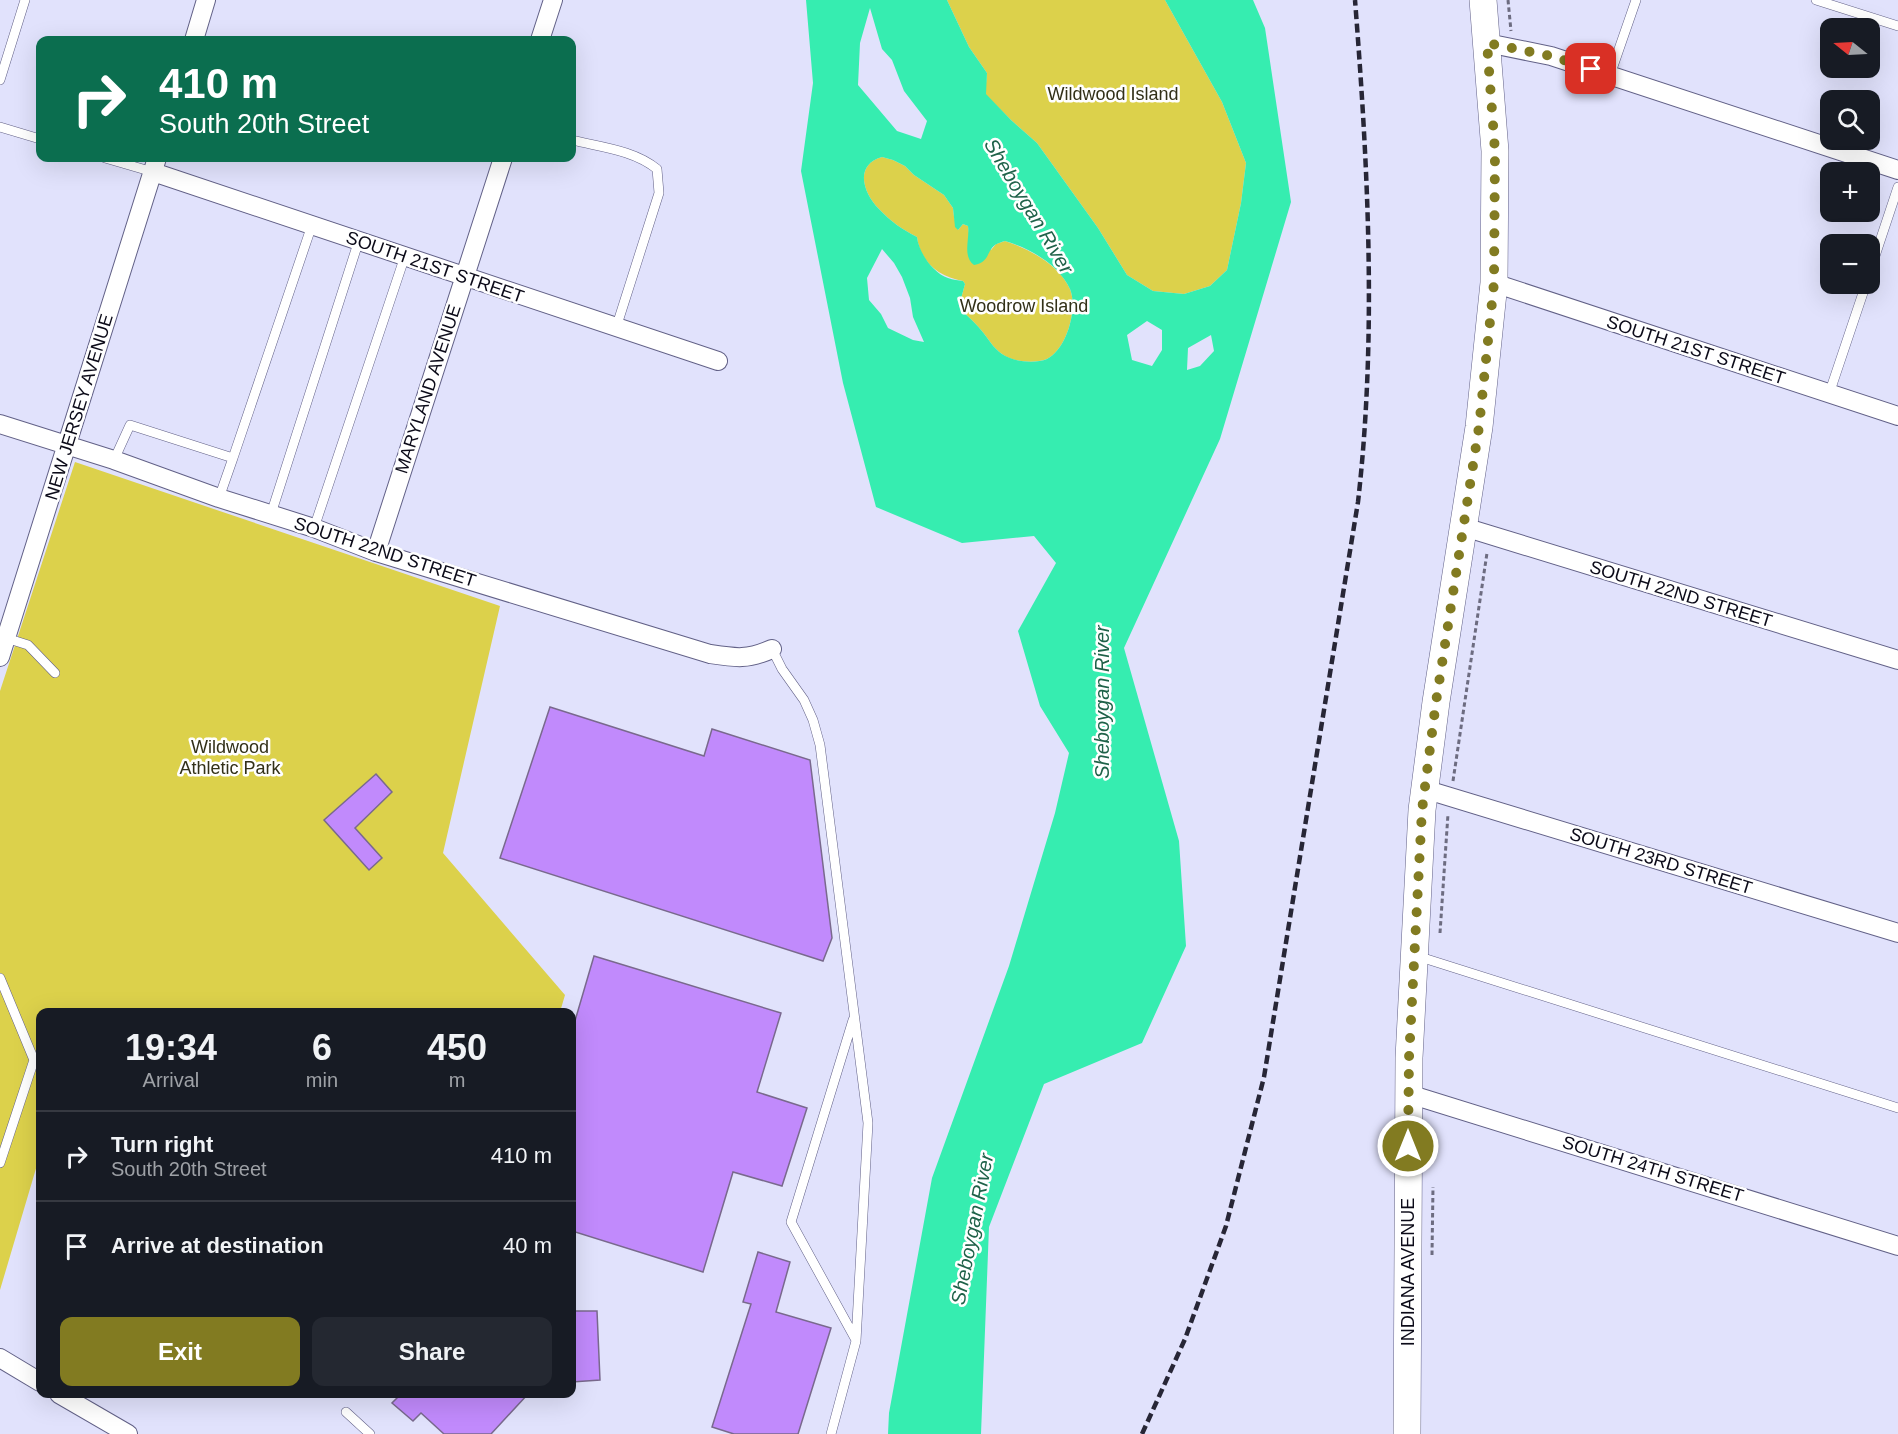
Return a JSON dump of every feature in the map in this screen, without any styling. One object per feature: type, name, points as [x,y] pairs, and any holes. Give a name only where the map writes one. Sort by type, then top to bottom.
[{"type":"main road","name":"INDIANA AVENUE","points":[[1407,1434],[1409,1094],[1426,959],[1424,789],[1479,427],[1494,283],[1495,151],[1483,0]]},
{"type":"street","points":[[195,36],[206,0]]},
{"type":"street","points":[[541,36],[553,0]]},
{"type":"street","points":[[1487,43],[1551,56],[1898,170]]},
{"type":"street","name":"MARYLAND AVENUE","points":[[376,552],[502,162]]},
{"type":"street","name":"SOUTH 21ST STREET","points":[[155,165],[312,225],[464,278],[718,361]]},
{"type":"street","name":"NEW JERSEY AVENUE","points":[[0,657],[155,165]]},
{"type":"street","name":"SOUTH 21ST STREET","points":[[1494,283],[1898,416]]},
{"type":"street","name":"SOUTH 22ND STREET","points":[[0,424],[314,528],[376,552],[710,654],[737,658],[755,657],[772,649]]},
{"type":"street","name":"SOUTH 22ND STREET","points":[[1464,527],[1898,660]]},
{"type":"street","name":"SOUTH 23RD STREET","points":[[1424,789],[1898,933]]},
{"type":"street","name":"SOUTH 24TH STREET","points":[[1409,1094],[1898,1246]]},
{"type":"street","points":[[0,1358],[36,1380]]},
{"type":"street","points":[[66,1398],[128,1434]]},
{"type":"lane","points":[[0,80],[25,0]]},
{"type":"lane","points":[[1610,75],[1635,0]]},
{"type":"lane","points":[[1816,0],[1898,26]]},
{"type":"lane","points":[[0,127],[36,138]]},
{"type":"lane","points":[[576,141],[646,159],[657,169],[659,193],[616,328]]},
{"type":"lane","points":[[134,162],[155,165]]},
{"type":"lane","points":[[1880,241],[1898,187]]},
{"type":"lane","points":[[219,498],[312,225]]},
{"type":"lane","points":[[271,514],[359,240]]},
{"type":"lane","points":[[314,528],[405,256]]},
{"type":"lane","points":[[1829,394],[1863,294]]},
{"type":"lane","points":[[114,460],[130,425],[233,458]]},
{"type":"lane","points":[[6,638],[28,645],[55,673]]},
{"type":"lane","points":[[772,649],[782,669],[804,700],[820,745],[868,1123],[856,1341],[831,1434]]},
{"type":"lane","points":[[1426,959],[1898,1108]]},
{"type":"lane","points":[[0,978],[33,1060],[0,1163]]},
{"type":"lane","points":[[854,1015],[791,1222],[856,1341]]},
{"type":"lane","points":[[346,1412],[370,1434]]},
{"type":"path","points":[[1426,959],[1490,536]]},
{"type":"green space","name":"Wildwood Island","points":[[947,0],[1165,0],[1222,102],[1246,163],[1241,203],[1227,270],[1210,286],[1184,294],[1153,291],[1127,275],[1098,228],[1037,143],[985,94],[987,73],[969,47]]},
{"type":"green space","name":"Woodrow Island","points":[[882,157],[905,166],[914,175],[944,195],[953,208],[958,230],[963,224],[968,226],[969,233],[991,250],[996,244],[1005,241],[1015,244],[1034,253],[1059,272],[1070,289],[1073,307],[1065,337],[1054,354],[1042,361],[1024,361],[1007,357],[993,346],[959,306],[965,284],[963,281],[946,276],[932,267],[922,254],[917,237],[902,228],[873,203],[866,188],[865,173],[867,166]]},
{"type":"green space","name":"Wildwood Athletic Park","points":[[75,462],[500,606],[443,853],[565,995],[561,1008],[36,1008],[36,1168],[0,1290],[0,691]]},
{"type":"water","name":"Sheboygan River","points":[[806,0],[947,0],[969,47],[987,73],[986,94],[1037,143],[1098,228],[1127,275],[1153,291],[1184,294],[1210,286],[1227,270],[1241,203],[1246,163],[1222,102],[1165,0],[1253,0],[1265,28],[1291,202],[1220,439],[1124,648],[1179,841],[1186,946],[1142,1043],[1044,1084],[989,1227],[981,1434],[888,1434],[889,1413],[932,1178],[1009,966],[1055,813],[1069,753],[1040,706],[1018,631],[1056,563],[1034,536],[962,543],[876,507],[843,383],[801,171],[813,83]],"holes":[[[870,8],[882,49],[892,60],[904,91],[927,121],[921,139],[897,131],[858,85],[860,43]],[[882,157],[893,160],[905,166],[914,175],[944,195],[953,208],[955,227],[958,230],[963,224],[968,226],[967,252],[974,265],[983,262],[995,245],[1005,241],[1034,253],[1059,272],[1070,289],[1073,307],[1065,337],[1054,354],[1042,361],[1024,361],[1007,357],[996,349],[959,306],[965,284],[963,281],[948,278],[937,272],[924,256],[917,237],[892,221],[873,203],[864,180],[867,166]],[[882,249],[902,277],[910,298],[913,317],[924,342],[913,340],[888,328],[881,314],[869,300],[867,278]],[[1147,321],[1162,330],[1162,350],[1152,366],[1132,360],[1127,335]],[[1211,335],[1214,351],[1200,366],[1187,370],[1188,348]]]},
{"type":"building","points":[[550,707],[704,756],[712,729],[810,760],[832,938],[823,961],[500,858]]},
{"type":"building","points":[[376,774],[392,792],[355,828],[382,858],[369,870],[324,820]]},
{"type":"building","points":[[594,956],[781,1013],[757,1092],[807,1108],[782,1186],[733,1172],[703,1272],[576,1232],[576,1017]]},
{"type":"building","points":[[758,1252],[790,1262],[776,1312],[831,1328],[798,1434],[734,1434],[712,1427],[751,1304],[743,1302]]},
{"type":"building","points":[[576,1311],[597,1311],[600,1380],[576,1382]]},
{"type":"building","points":[[397,1398],[524,1398],[491,1434],[444,1434],[421,1413],[413,1421],[392,1403]]},
{"type":"railway","points":[[1142,1434],[1185,1339],[1226,1226],[1264,1077],[1358,502],[1364,439],[1369,314],[1367,188],[1355,0]]},
{"type":"route","points":[[1408,1146],[1409,1058],[1422,810],[1436,702],[1479,427],[1494,283],[1495,151],[1487,43],[1551,56],[1591,69]]}]
